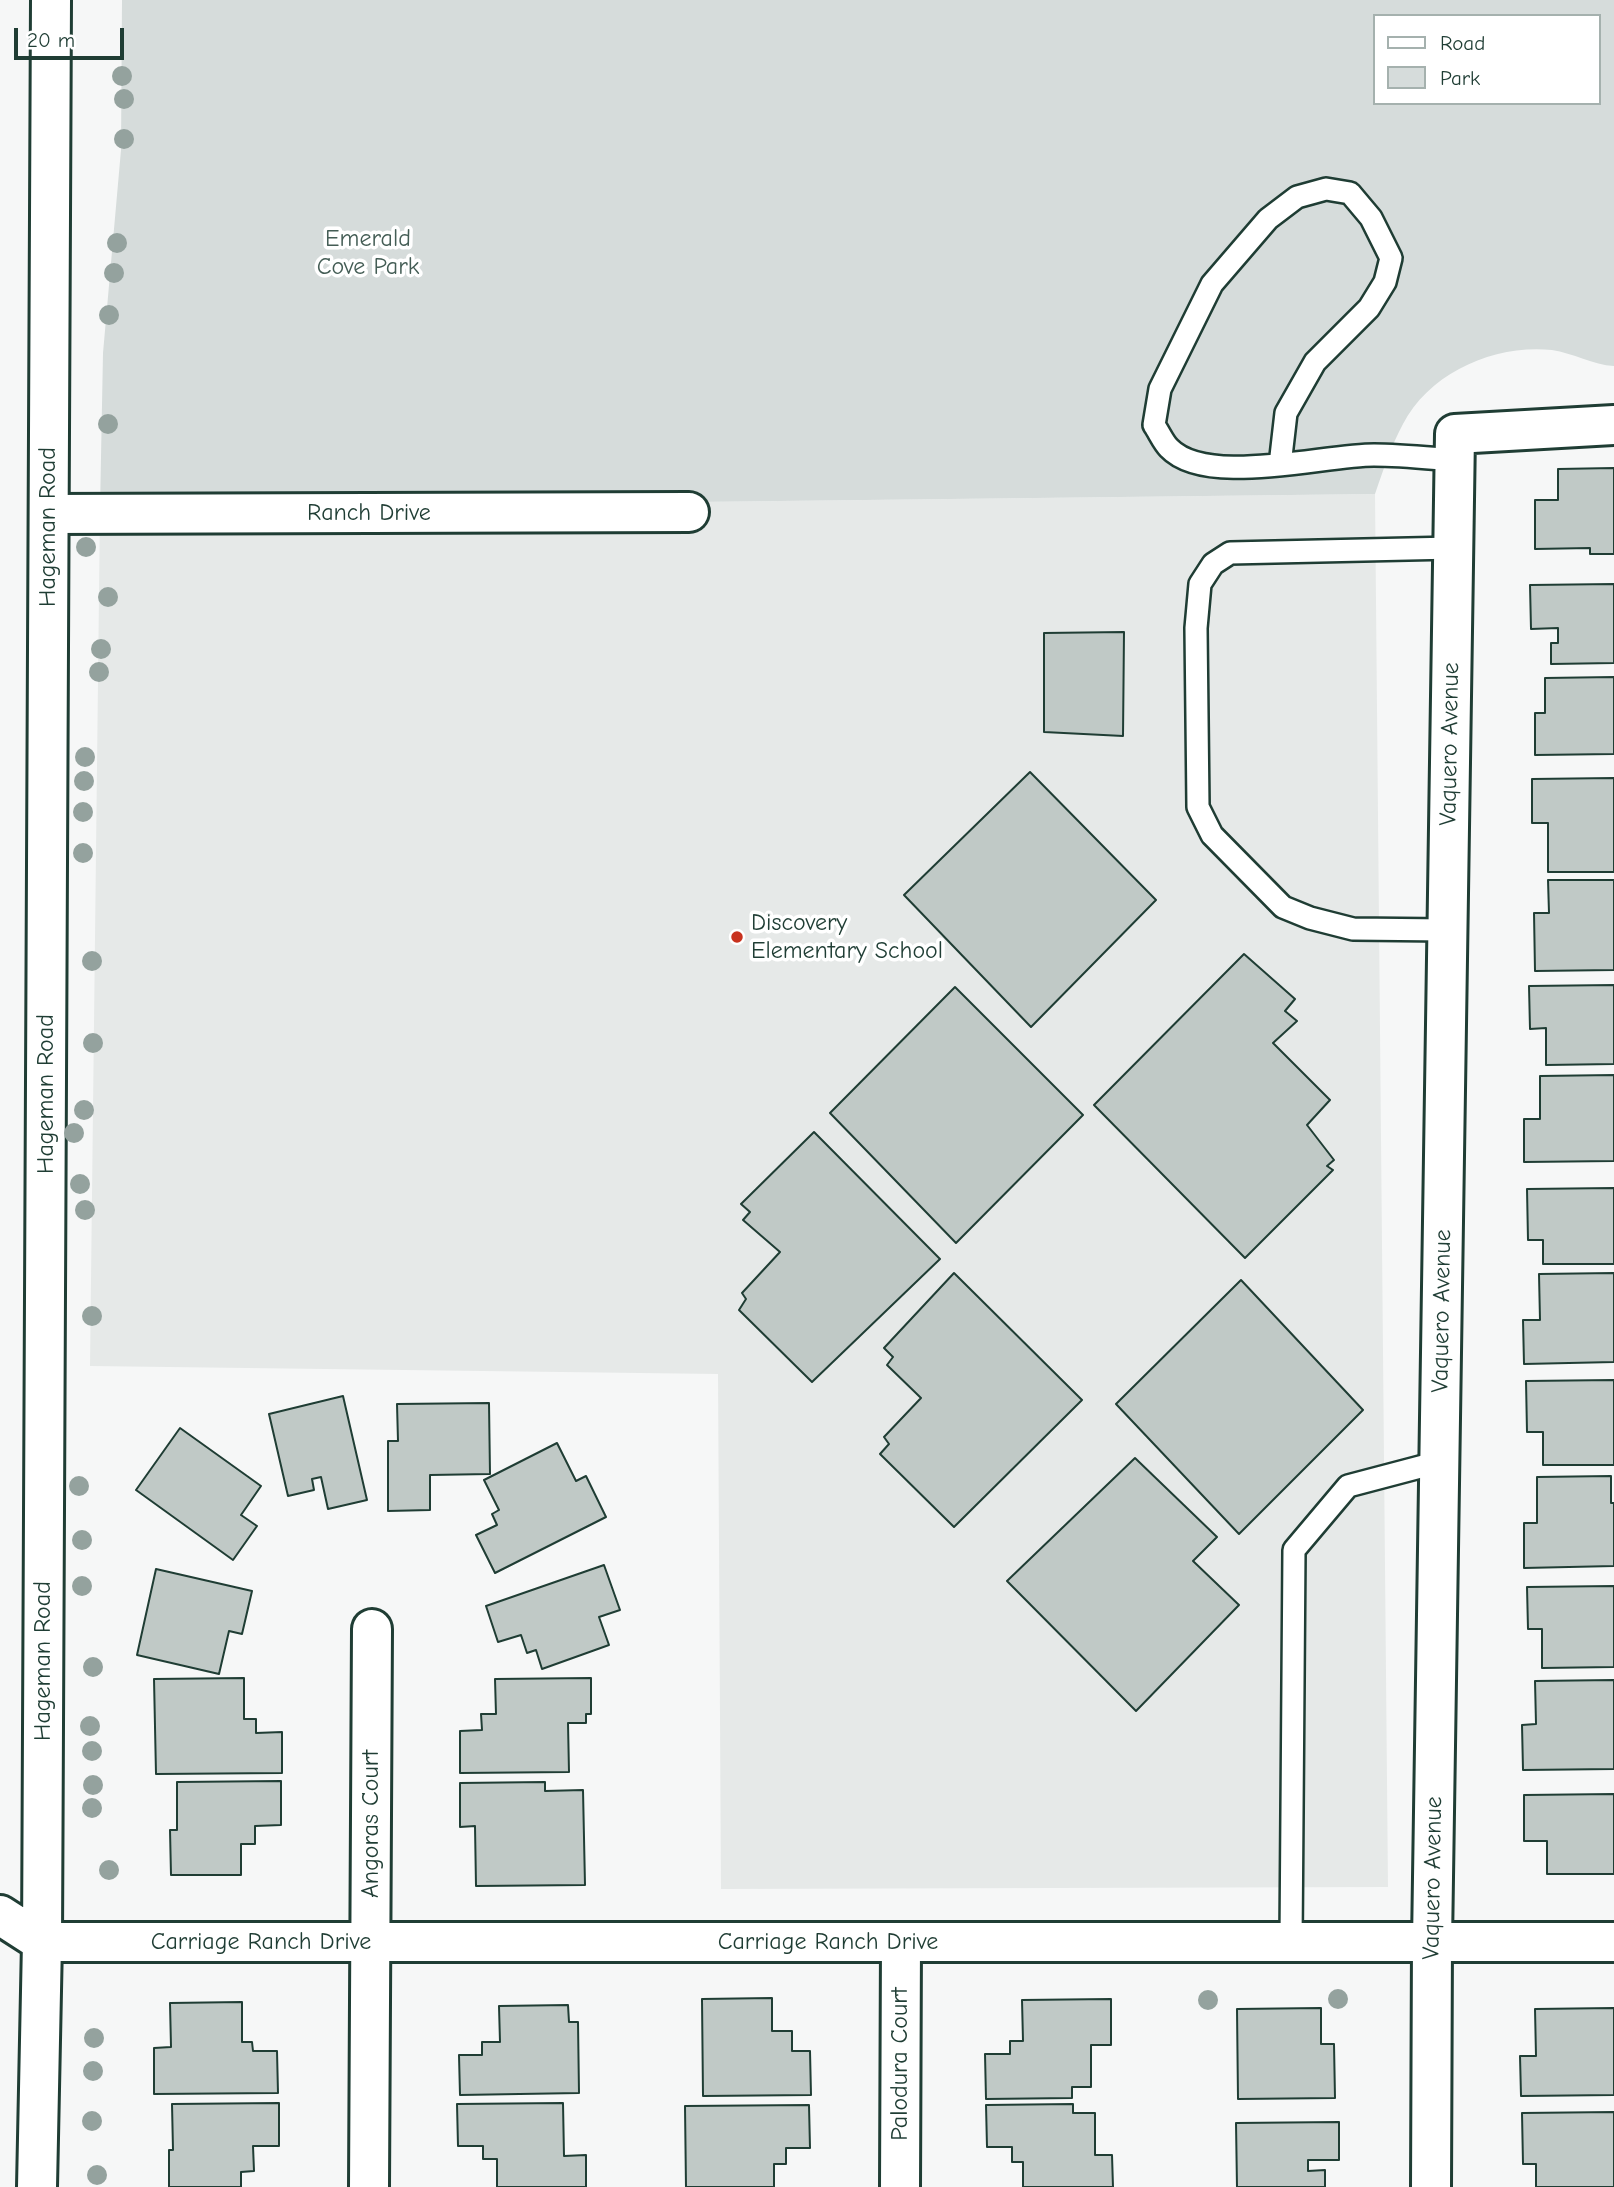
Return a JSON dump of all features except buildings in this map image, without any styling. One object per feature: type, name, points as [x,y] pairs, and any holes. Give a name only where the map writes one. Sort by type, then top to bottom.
[{"type":"street","name":"Hageman Road","points":[[37,2187],[42,1942],[51,0]]},
{"type":"street","points":[[1455,447],[1614,425]]},
{"type":"street","name":"Vaquero Avenue","points":[[1431,2187],[1432,1942],[1455,447]]},
{"type":"street","name":"Ranch Drive","points":[[48,514],[689,512]]},
{"type":"street","name":"Angoras Court","points":[[369,2187],[372,1629]]},
{"type":"street","points":[[0,1915],[42,1942]]},
{"type":"street","name":"Carriage Ranch Drive","points":[[42,1942],[1614,1942]]},
{"type":"street","name":"Palodura Court","points":[[900,2187],[901,1942]]},
{"type":"lane","points":[[1280,465],[1286,413],[1314,362],[1369,308],[1385,282],[1391,258],[1371,218],[1350,192],[1326,188],[1297,197],[1268,219],[1212,284],[1160,389],[1154,425],[1169,448],[1187,460],[1215,467],[1280,465],[1455,447]]},
{"type":"lane","points":[[1447,930],[1353,929],[1310,918],[1283,907],[1212,835],[1198,807],[1196,628],[1200,584],[1213,564],[1230,553],[1453,548]]},
{"type":"lane","points":[[1290,1942],[1294,1550],[1348,1486],[1439,1462]]},
{"type":"shaded area","name":"Discovery Elementary School","points":[[1375,494],[1388,1887],[721,1889],[718,1374],[90,1366],[100,509]]},
{"type":"green space","name":"Emerald Cove Park","points":[[122,0],[1614,0],[1614,366],[1552,350],[1530,349],[1487,357],[1466,365],[1447,376],[1415,406],[1395,441],[1375,494],[100,509],[103,353],[121,150]]},
{"type":"place","name":"Discovery Elementary School","points":[[737,937]]}]
